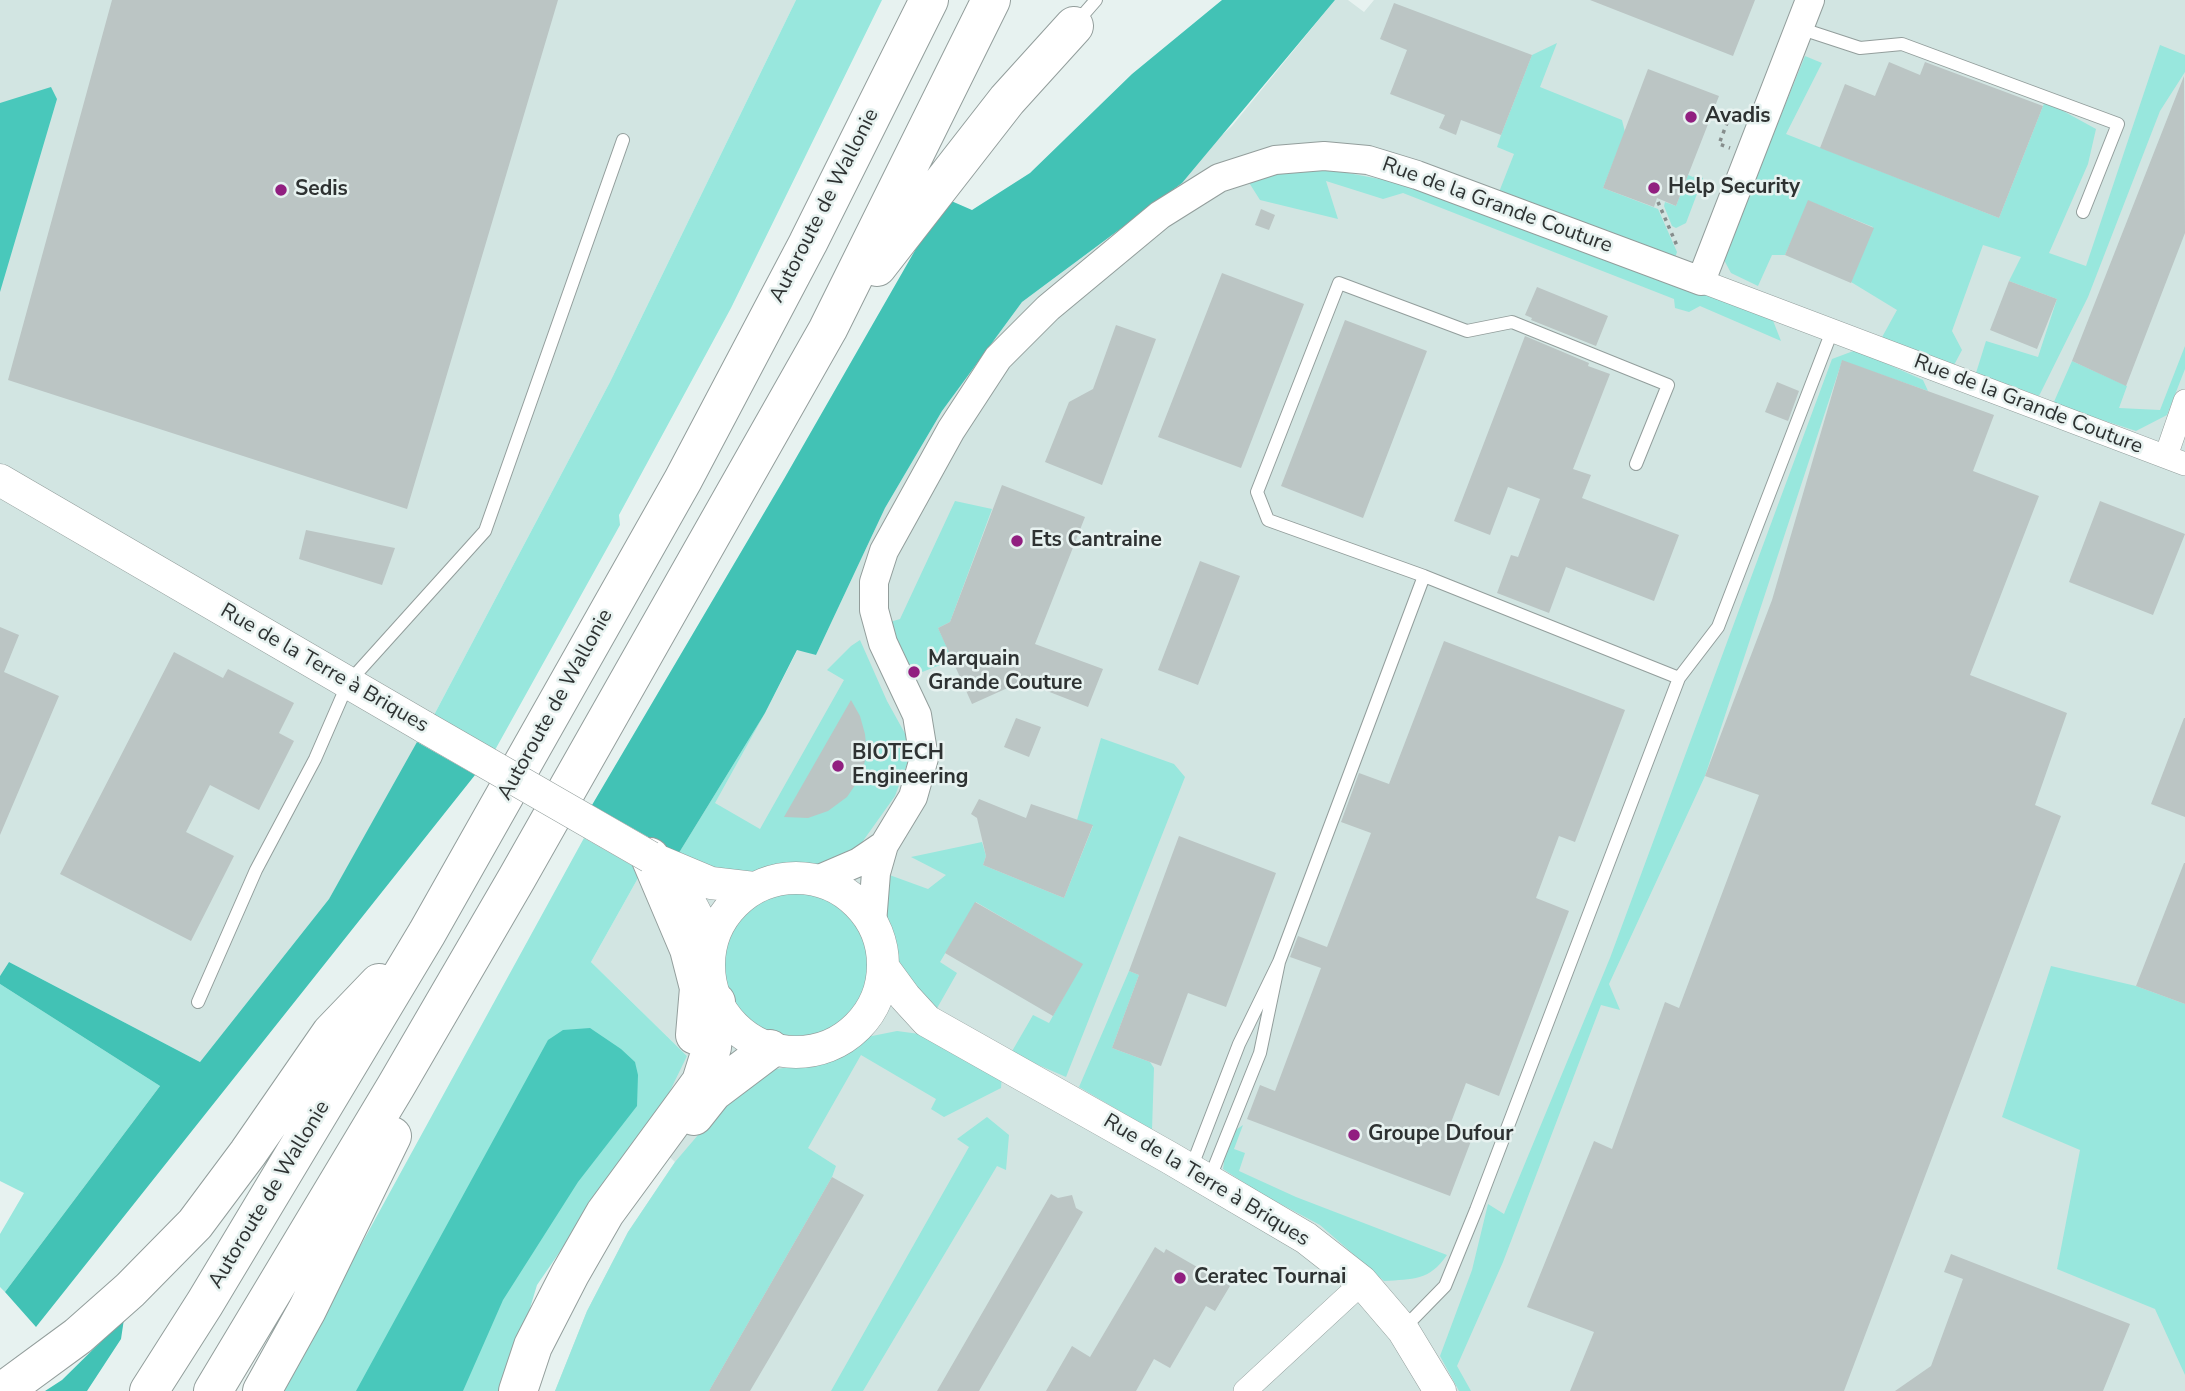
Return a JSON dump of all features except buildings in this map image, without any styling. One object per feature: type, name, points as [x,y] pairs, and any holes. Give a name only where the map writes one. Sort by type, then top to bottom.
[{"type":"highway","name":"Autoroute de Wallonie","points":[[149,1391],[205,1303],[427,933],[683,480],[808,243],[929,0]]},
{"type":"highway","points":[[213,1391],[396,1086],[828,329],[991,0]]},
{"type":"highway","points":[[828,329],[1007,100],[1085,13]]},
{"type":"highway","points":[[650,857],[689,949],[699,988],[697,1027],[690,1071],[670,1121]]},
{"type":"highway","points":[[3,1391],[78,1336],[130,1290],[195,1224],[331,1033],[427,933]]},
{"type":"highway","points":[[518,1391],[533,1346],[605,1213],[701,1082],[712,1046],[716,1002]]},
{"type":"highway","points":[[540,1391],[565,1326],[619,1217],[668,1147],[713,1092],[770,1049]]},
{"type":"highway","points":[[262,1391],[307,1310],[398,1123],[396,1086]]},
{"type":"main road","name":"Rue de la Terre à Briques","points":[[0,480],[650,857],[711,883],[754,888]]},
{"type":"main road","name":"Rue de la Terre à Briques","points":[[650,857],[684,892],[694,907],[710,951]]},
{"type":"main road","points":[[796,878],[817,880],[849,896],[873,923],[881,944],[883,967],[880,988],[872,1009],[858,1027],[839,1041],[817,1050],[793,1053],[770,1049],[738,1030],[729,1022],[716,1002],[709,977],[710,951],[718,926],[733,904],[754,888],[774,881],[796,878]]},
{"type":"main road","name":"Rue de la Terre à Briques","points":[[883,967],[927,1021],[1306,1238],[1361,1281],[1403,1330],[1440,1391]]},
{"type":"main road","name":"Rue de la Terre à Briques","points":[[858,1027],[888,1020],[927,1021]]},
{"type":"street","points":[[1700,281],[1810,0]]},
{"type":"street","name":"Rue de la Grande Couture","points":[[873,923],[875,880],[884,845],[913,797],[924,758],[917,715],[883,643],[874,610],[874,582],[884,551],[951,430],[998,358],[1048,308],[1160,215],[1219,178],[1275,160],[1324,156],[1368,160],[1417,175],[2175,460]]},
{"type":"street","points":[[2175,460],[2185,401]]},
{"type":"street","name":"Rue de la Grande Couture","points":[[817,880],[859,862],[884,845]]},
{"type":"street","points":[[1245,1391],[1361,1281]]},
{"type":"lane","points":[[1799,28],[1860,48],[1902,44],[2118,124],[2083,212]]},
{"type":"lane","points":[[198,1002],[256,870],[316,760],[348,683],[485,531],[622,140]]},
{"type":"lane","points":[[1636,464],[1668,384],[1512,322],[1467,331],[1339,283],[1257,492],[1268,520],[1423,576],[1679,678]]},
{"type":"lane","points":[[1403,1330],[1445,1286],[1679,678],[1718,627],[1832,331]]},
{"type":"lane","points":[[1200,1176],[1239,1044],[1279,962],[1423,576]]},
{"type":"lane","points":[[1200,1176],[1260,1053],[1279,962]]},
{"type":"path","points":[[1710,117],[1727,123],[1719,144],[1738,151]]},
{"type":"path","points":[[1658,202],[1681,255]]},
{"type":"shaded area","points":[[0,0],[796,0],[610,382],[434,715],[329,899],[200,1062],[9,962],[0,976]]},
{"type":"shaded area","points":[[796,0],[882,0],[731,308],[619,515],[620,525],[495,750],[434,715],[610,382]]},
{"type":"shaded area","points":[[1222,0],[1335,0],[1182,183],[1022,302],[942,411],[885,508],[816,655],[797,650],[765,713],[677,856],[592,805],[937,212],[949,200],[972,210],[1030,173],[1132,74]]},
{"type":"shaded area","points":[[1335,0],[1348,0],[1364,12],[1374,0],[2185,0],[2185,1391],[555,1391],[587,1311],[628,1232],[675,1162],[643,1131],[687,1056],[591,962],[642,871],[765,713],[798,649],[816,655],[885,508],[942,411],[1022,302],[1122,228],[1232,126]]},
{"type":"shaded area","points":[[1557,43],[1540,87],[1622,120],[1625,132],[1603,188],[1658,209],[1677,252],[1675,258],[1499,192],[1514,154],[1497,147],[1532,55]]},
{"type":"shaded area","points":[[2160,45],[2185,55],[2185,72],[2160,111],[2088,297],[2039,396],[1976,373],[1986,341],[2038,357],[2057,299],[2009,281],[2021,257],[1983,245],[1952,331],[1962,350],[1954,365],[1881,339],[1897,310],[1851,282],[1873,227],[1809,201],[1785,255],[1772,255],[1758,286],[1731,273],[1723,258],[1805,56],[1822,63],[1786,134],[1999,218],[2045,101],[2096,129],[2088,164],[2049,253],[2086,266]]},
{"type":"shaded area","points":[[51,87],[57,99],[0,292],[0,103]]},
{"type":"shaded area","points":[[1332,170],[1406,184],[1772,318],[1781,341],[1700,306],[1689,312],[1675,308],[1674,299],[1403,193],[1383,199],[1326,181],[1338,219],[1260,200],[1248,181],[1284,171]]},
{"type":"shaded area","points":[[1688,175],[1703,178],[1686,223],[1676,228],[1672,226],[1664,206],[1665,202],[1676,206]]},
{"type":"shaded area","points":[[2185,346],[2185,369],[2167,415],[2136,431],[2053,404],[2072,361],[2127,386],[2119,408],[2160,410]]},
{"type":"shaded area","points":[[1856,350],[1923,380],[1928,391],[1842,361],[1705,776],[1609,984],[1620,1010],[1601,1005],[1503,1262],[1457,1366],[1471,1391],[1459,1391],[1440,1356],[1472,1270],[1488,1204],[1504,1214],[1610,958],[1832,359]]},
{"type":"shaded area","points":[[955,501],[992,509],[950,622],[938,628],[953,660],[912,676],[890,622],[900,619]]},
{"type":"shaded area","points":[[860,640],[887,701],[913,748],[895,796],[844,863],[801,870],[755,871],[711,883],[677,856],[765,713],[715,803],[760,829],[844,680],[827,670]]},
{"type":"shaded area","points":[[1101,738],[1174,764],[1185,777],[1066,1077],[1011,1053],[1033,1015],[1049,1023],[1082,964],[976,902],[940,962],[957,973],[936,1010],[883,967],[884,873],[928,889],[946,875],[911,857],[982,842],[986,856],[983,865],[1064,898],[1093,826],[1077,820]]},
{"type":"shaded area","points":[[417,742],[475,775],[36,1327],[5,1292],[160,1086],[0,984],[0,976],[9,962],[200,1062],[329,899]]},
{"type":"shaded area","points":[[584,838],[642,871],[591,962],[687,1056],[669,1093],[537,1285],[505,1391],[281,1391]]},
{"type":"shaded area","points":[[796,891],[824,897],[848,913],[864,937],[870,965],[864,993],[848,1017],[824,1033],[796,1039],[768,1033],[744,1017],[728,993],[722,965],[728,937],[744,913],[768,897]]},
{"type":"shaded area","points":[[2051,966],[2136,986],[2185,1004],[2185,1375],[2155,1309],[2057,1269],[2080,1150],[2002,1117]]},
{"type":"shaded area","points":[[1129,971],[1139,975],[1112,1048],[1150,1062],[1154,1068],[1152,1130],[1079,1087]]},
{"type":"shaded area","points":[[0,984],[160,1086],[5,1292],[0,1287],[0,1234],[24,1193],[0,1181]]},
{"type":"shaded area","points":[[590,1028],[635,1062],[638,1075],[637,1106],[578,1182],[503,1300],[463,1391],[356,1391],[548,1040],[563,1030]]},
{"type":"shaded area","points":[[897,1031],[927,1035],[1002,1075],[1001,1088],[944,1117],[931,1109],[936,1099],[861,1055],[808,1148],[836,1166],[832,1177],[709,1391],[555,1391],[587,1311],[628,1232],[675,1162],[739,1087],[769,1070],[813,1064],[867,1037]]},
{"type":"shaded area","points":[[987,1117],[1009,1135],[1006,1170],[997,1166],[863,1391],[831,1391],[969,1147],[957,1139]]},
{"type":"shaded area","points":[[1243,1125],[1234,1149],[1245,1153],[1239,1171],[1296,1197],[1447,1255],[1434,1270],[1420,1277],[1384,1281],[1320,1225],[1260,1193],[1223,1169],[1228,1135]]},
{"type":"shaded area","points":[[124,1319],[121,1339],[87,1391],[45,1391],[62,1380]]},
{"type":"place","name":"Avadis","points":[[1691,117]]},
{"type":"place","name":"Help Security","points":[[1654,188]]},
{"type":"place","name":"Sedis","points":[[281,190]]},
{"type":"place","name":"Ets Cantraine","points":[[1017,541]]},
{"type":"place","name":"Marquain Grande Couture","points":[[914,672]]},
{"type":"place","name":"BIOTECH Engineering","points":[[838,766]]},
{"type":"place","name":"Groupe Dufour","points":[[1354,1135]]},
{"type":"place","name":"Ceratec Tournai","points":[[1180,1278]]}]
